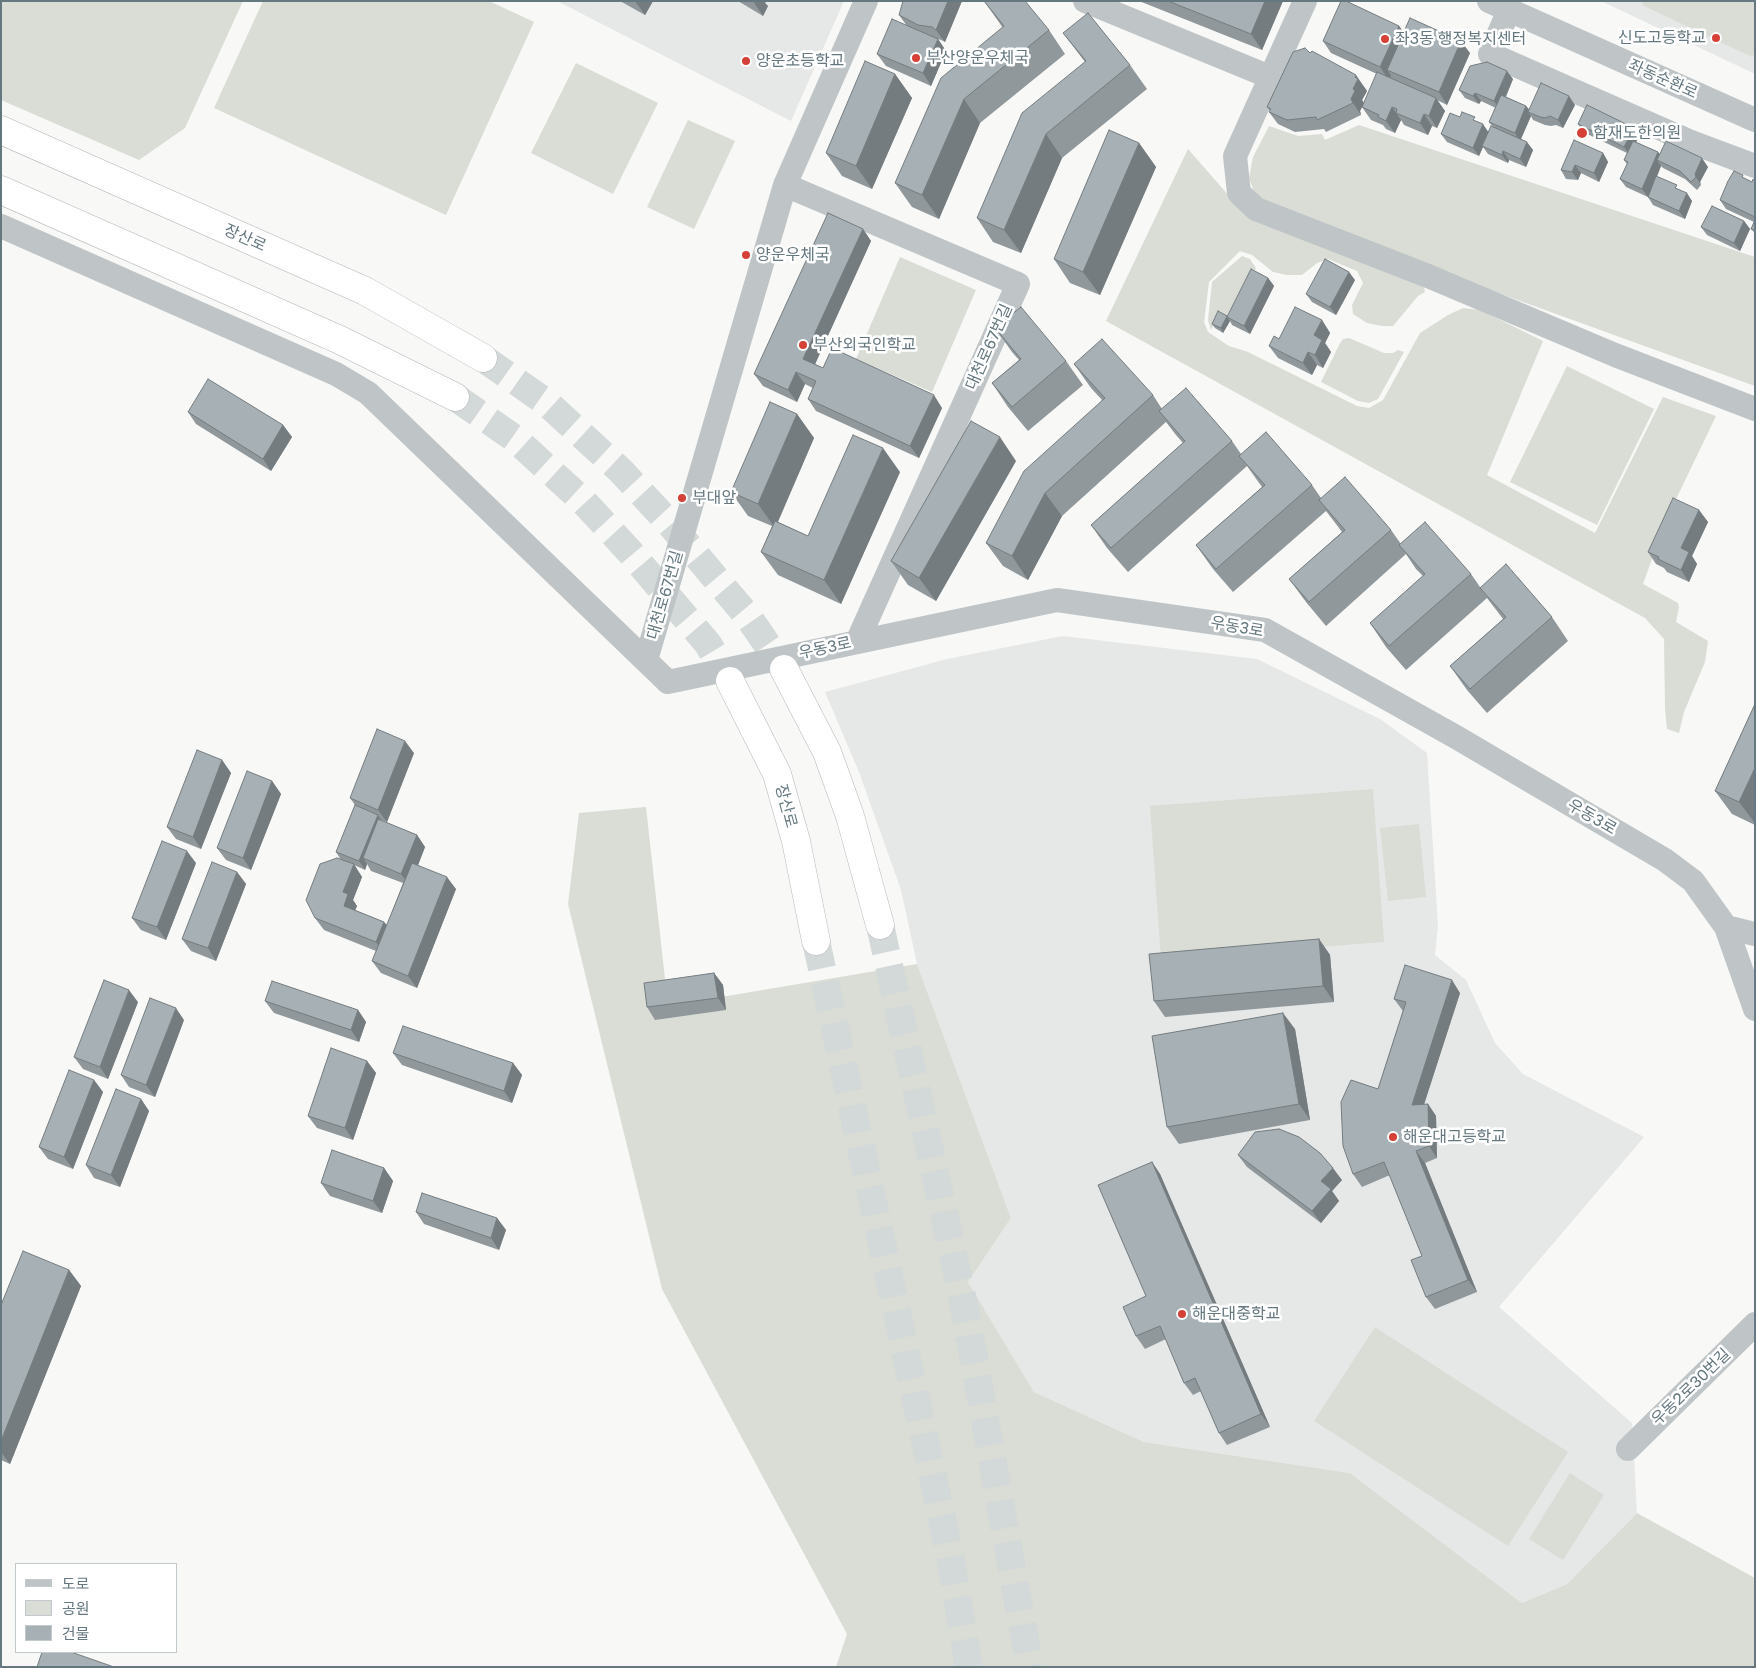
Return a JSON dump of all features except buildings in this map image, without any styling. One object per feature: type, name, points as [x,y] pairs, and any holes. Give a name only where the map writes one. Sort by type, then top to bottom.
[{"type":"highway","name":"장산로","points":[[1,130],[365,291],[483,358]]},
{"type":"highway","points":[[1,190],[340,340],[455,397]]},
{"type":"highway","points":[[784,669],[827,752],[850,816],[880,925]]},
{"type":"highway","name":"장산로","points":[[730,681],[777,774],[796,841],[816,941]]},
{"type":"street","name":"대천로67번길","points":[[646,660],[785,185],[866,1]]},
{"type":"street","points":[[1085,1],[1270,77]]},
{"type":"street","points":[[1305,1],[1235,156],[1239,193],[1256,209],[1428,276],[1615,354],[1755,409]]},
{"type":"street","points":[[1499,6],[1490,54],[1691,142],[1755,166]]},
{"type":"street","name":"좌동순환로","points":[[1499,6],[1755,120]]},
{"type":"street","name":"대천로67번길","points":[[785,185],[1018,284],[857,642]]},
{"type":"street","points":[[1,226],[336,374],[368,393],[646,660]]},
{"type":"street","name":"우동3로","points":[[646,660],[668,682],[1057,600],[1265,630],[1456,738],[1665,860],[1693,881],[1726,927],[1755,1009]]},
{"type":"street","points":[[1726,927],[1755,934]]},
{"type":"street","name":"우동2로30번길","points":[[1628,1449],[1755,1324]]},
{"type":"shaded area","name":"양운초등학교","points":[[557,1],[844,1],[791,121]]},
{"type":"shaded area","name":"신도고등학교","points":[[1601,1],[1755,1],[1755,74]]},
{"type":"shaded area","points":[[1063,636],[1257,659],[1380,719],[1427,753],[1438,926],[1435,955],[1466,980],[1495,1043],[1523,1074],[1644,1137],[1499,1307],[1632,1423],[1637,1513],[1567,1584],[1522,1603],[1350,1473],[1144,1442],[1034,1392],[968,1282],[1011,1218],[917,964],[901,890],[859,772],[825,692],[947,659]]},
{"type":"green space","points":[[1,1],[243,1],[185,128],[139,160],[1,100]]},
{"type":"green space","points":[[263,1],[489,1],[534,22],[446,215],[214,108]]},
{"type":"green space","name":"신도고등학교","points":[[1643,1],[1755,1],[1755,51],[1752,57],[1642,5]]},
{"type":"green space","points":[[576,63],[658,103],[613,194],[531,153]]},
{"type":"green space","points":[[688,120],[735,141],[694,229],[647,207]]},
{"type":"green space","points":[[1359,125],[1755,257],[1755,386],[1280,214],[1257,200],[1249,178],[1253,157],[1269,126],[1298,136],[1322,134],[1325,140]]},
{"type":"green space","points":[[1188,149],[1243,212],[1423,284],[1425,292],[1418,296],[1393,326],[1367,323],[1353,314],[1352,305],[1363,283],[1357,271],[1328,259],[1317,263],[1302,275],[1287,275],[1273,272],[1252,255],[1240,251],[1209,282],[1204,322],[1208,332],[1229,346],[1248,352],[1357,406],[1369,408],[1383,400],[1420,333],[1463,308],[1480,310],[1543,341],[1487,475],[1595,533],[1663,397],[1716,416],[1666,520],[1643,584],[1678,603],[1676,622],[1708,641],[1705,662],[1684,712],[1679,733],[1667,729],[1664,639],[1645,618],[1106,321]]},
{"type":"green space","points":[[1242,256],[1250,259],[1256,268],[1230,317],[1219,313],[1211,330],[1208,320],[1212,282]]},
{"type":"green space","points":[[900,257],[976,290],[932,392],[856,359]]},
{"type":"green space","points":[[1349,338],[1384,353],[1393,353],[1398,350],[1404,352],[1378,399],[1369,403],[1358,401],[1321,382],[1339,345],[1343,339]]},
{"type":"green space","points":[[1567,366],[1654,409],[1597,525],[1510,482]]},
{"type":"green space","points":[[1373,789],[1384,942],[1161,959],[1150,806]]},
{"type":"green space","points":[[646,807],[668,1006],[917,964],[1011,1218],[968,1282],[1034,1392],[1144,1442],[1350,1473],[1522,1603],[1567,1584],[1637,1513],[1755,1578],[1755,1667],[836,1667],[847,1634],[662,1289],[568,904],[579,813]]},
{"type":"green space","points":[[1419,824],[1426,897],[1388,901],[1380,828]]},
{"type":"green space","points":[[1375,1327],[1568,1452],[1508,1546],[1314,1421]]},
{"type":"green space","points":[[1570,1473],[1604,1495],[1563,1560],[1529,1539]]},
{"type":"tunnel","points":[[483,358],[547,403],[621,471],[670,524],[749,618],[784,669]]},
{"type":"tunnel","points":[[455,397],[514,438],[584,502],[630,552],[708,644],[730,681]]},
{"type":"tunnel","points":[[880,925],[963,1300],[1030,1667]]},
{"type":"tunnel","points":[[816,941],[950,1556],[969,1667]]},
{"type":"place","name":"신도고등학교","points":[[1716,38]]},
{"type":"place","name":"좌3동 행정복지센터","points":[[1385,39]]},
{"type":"place","name":"부산양운우체국","points":[[916,58]]},
{"type":"place","name":"양운초등학교","points":[[746,61]]},
{"type":"place","name":"함재도한의원","points":[[1582,133]]},
{"type":"place","name":"양운우체국","points":[[746,255]]},
{"type":"place","name":"부산외국인학교","points":[[803,345]]},
{"type":"place","name":"부대앞","points":[[682,498]]},
{"type":"place","name":"해운대고등학교","points":[[1393,1137]]},
{"type":"place","name":"해운대중학교","points":[[1182,1314]]}]
